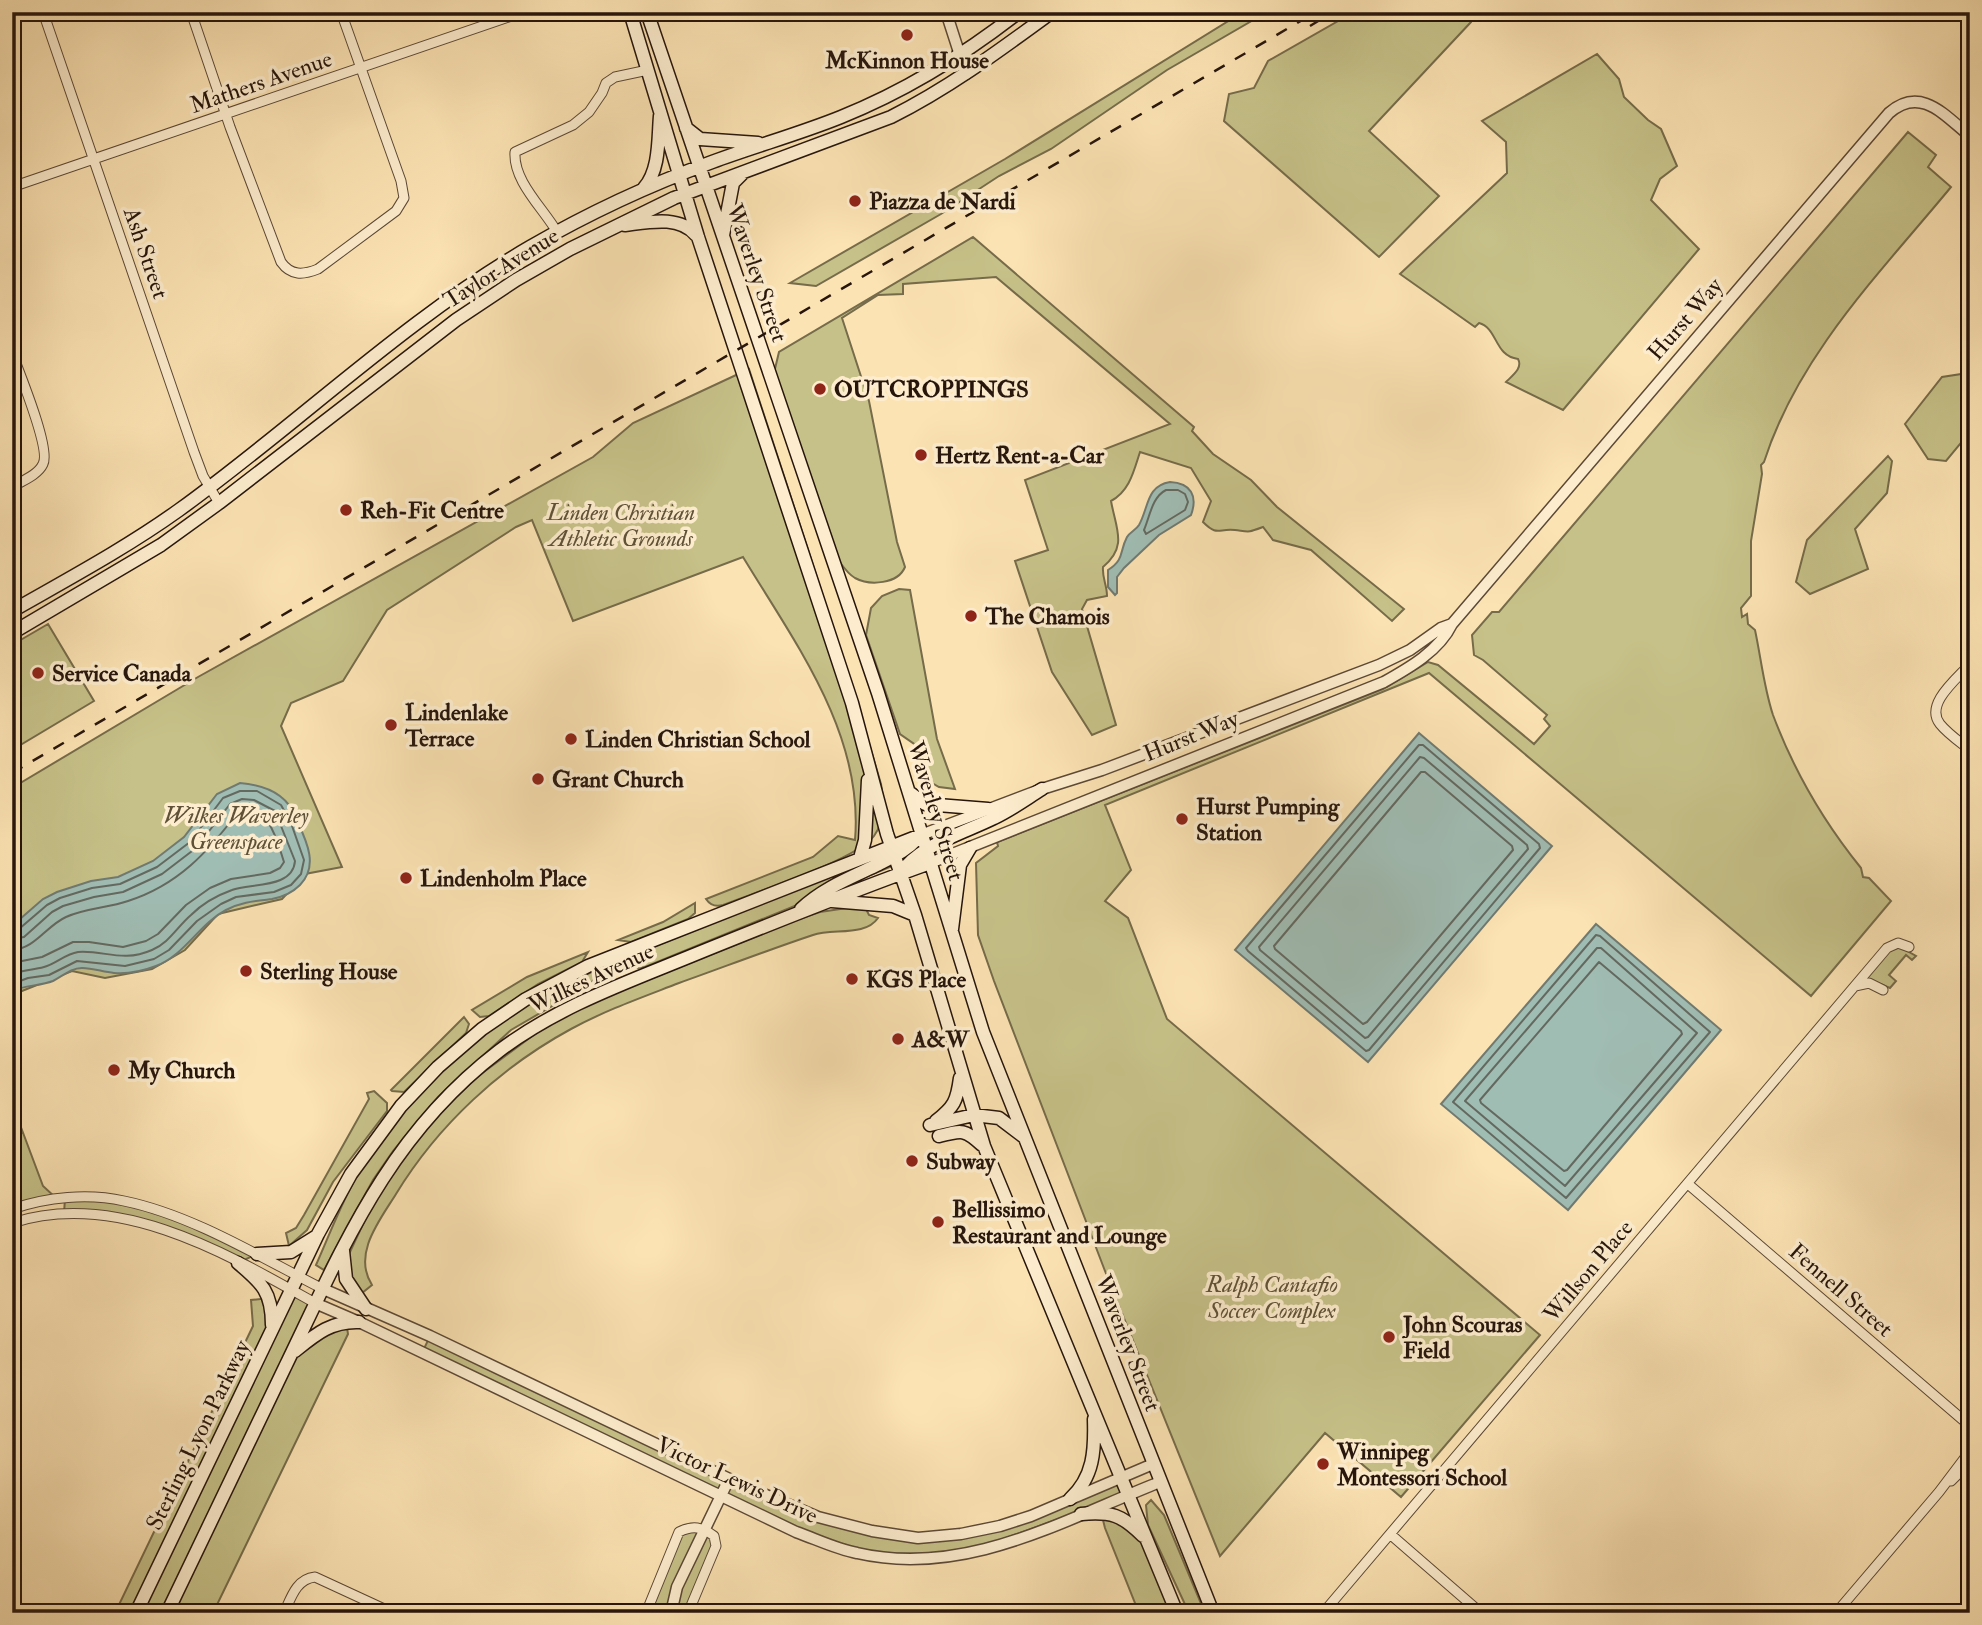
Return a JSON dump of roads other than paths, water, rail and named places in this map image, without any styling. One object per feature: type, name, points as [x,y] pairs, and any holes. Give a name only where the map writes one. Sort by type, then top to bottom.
[{"type":"main road","name":"Waverley Street","points":[[630,12],[698,237],[848,691],[893,851],[915,915],[984,1146],[1177,1613]]},
{"type":"main road","name":"Waverley Street","points":[[647,12],[878,693],[983,1032],[1213,1613]]},
{"type":"main road","name":"Taylor Avenue","points":[[12,611],[148,531],[453,297],[503,263],[591,213],[644,188],[841,117],[897,92],[961,55],[1019,12]]},
{"type":"main road","name":"Taylor Avenue","points":[[12,633],[161,545],[472,307],[516,280],[614,227],[685,194],[891,117],[966,74],[1052,12]]},
{"type":"main road","points":[[644,188],[654,170],[661,108]]},
{"type":"main road","points":[[686,128],[700,139],[766,143]]},
{"type":"main road","points":[[723,239],[733,183],[744,172]]},
{"type":"main road","points":[[614,227],[677,222],[689,227],[698,237]]},
{"type":"main road","points":[[860,858],[866,840],[869,762]]},
{"type":"main road","points":[[900,874],[907,864],[926,849],[998,816],[1042,789]]},
{"type":"main road","points":[[909,792],[925,804],[988,809]]},
{"type":"main road","name":"Wilkes Avenue","points":[[299,1277],[318,1234],[351,1174],[401,1107],[438,1067],[482,1028],[526,999],[588,966],[860,858],[893,851],[921,835]]},
{"type":"main road","points":[[952,933],[960,865],[970,848]]},
{"type":"main road","points":[[794,915],[815,896],[893,851]]},
{"type":"main road","name":"Wilkes Avenue","points":[[321,1288],[376,1186],[407,1142],[441,1103],[497,1053],[565,1010],[828,901],[930,863]]},
{"type":"main road","points":[[828,901],[893,906],[915,915]]},
{"type":"main road","points":[[961,1074],[958,1096],[952,1108],[930,1125],[974,1115],[999,1118],[1027,1139]]},
{"type":"main road","points":[[939,1136],[960,1130],[970,1133],[984,1146]]},
{"type":"main road","points":[[257,1254],[291,1252],[318,1234]]},
{"type":"main road","points":[[342,1251],[346,1279],[366,1309]]},
{"type":"main road","points":[[238,1263],[264,1287],[272,1310],[272,1328]]},
{"type":"main road","name":"Sterling Lyon Parkway","points":[[136,1613],[299,1277]]},
{"type":"main road","points":[[167,1613],[321,1288]]},
{"type":"main road","points":[[292,1353],[326,1327],[346,1321],[359,1322]]},
{"type":"main road","points":[[1070,1499],[1081,1489],[1090,1468],[1095,1446],[1094,1412]]},
{"type":"main road","points":[[1081,1514],[1101,1512],[1116,1515],[1130,1522],[1149,1542]]},
{"type":"street","name":"Ash Street","points":[[43,12],[194,452],[219,503]]},
{"type":"street","points":[[191,12],[281,262],[290,271],[305,275],[318,269],[396,211],[404,198],[401,181],[341,12]]},
{"type":"street","points":[[485,12],[489,23]]},
{"type":"street","name":"Mathers Avenue","points":[[12,187],[523,12]]},
{"type":"street","points":[[946,12],[966,74]]},
{"type":"street","points":[[557,232],[520,178],[514,164],[515,152],[572,125],[589,112],[603,93],[606,83],[615,77],[648,70]]},
{"type":"street","name":"Hurst Way","points":[[930,863],[1384,682],[1432,649],[1447,635],[1452,624],[1889,113],[1906,102],[1922,102],[1938,110],[1970,136]]},
{"type":"street","points":[[12,353],[41,436],[45,460],[42,467],[12,487]]},
{"type":"street","name":"Hurst Way","points":[[921,835],[1379,665],[1452,624]]},
{"type":"street","points":[[1970,664],[1938,701],[1935,714],[1941,726],[1970,750]]},
{"type":"street","name":"Willson Place","points":[[1323,1613],[1890,946],[1902,944],[1909,947]]},
{"type":"street","points":[[1855,986],[1869,983],[1883,990]]},
{"type":"street","name":"Fennell Street","points":[[1688,1184],[1970,1426]]},
{"type":"street","points":[[12,1209],[65,1198],[125,1201],[195,1225],[321,1288]]},
{"type":"street","points":[[12,1223],[46,1215],[86,1213],[110,1215],[159,1227],[238,1263],[315,1303]]},
{"type":"street","name":"Victor Lewis Drive","points":[[321,1288],[430,1336],[729,1479],[818,1517],[872,1531],[918,1538],[961,1534],[1000,1526],[1153,1464]]},
{"type":"street","name":"Victor Lewis Drive","points":[[315,1303],[796,1532],[857,1553],[914,1559],[979,1551],[1017,1541],[1160,1482]]},
{"type":"street","points":[[1836,1613],[1939,1492],[1970,1451]]},
{"type":"street","points":[[1939,1492],[1970,1462]]},
{"type":"street","points":[[671,1613],[677,1587],[729,1479]]},
{"type":"street","points":[[646,1613],[679,1532],[689,1527],[704,1529],[714,1536],[716,1546],[688,1613]]},
{"type":"street","points":[[1390,1534],[1481,1613]]},
{"type":"street","points":[[284,1613],[300,1583],[306,1578],[314,1577],[393,1613]]},
{"type":"water","points":[[1170,482],[1183,485],[1191,492],[1194,502],[1191,515],[1159,535],[1124,568],[1117,577],[1115,595],[1108,587],[1108,570],[1119,559],[1127,537],[1139,525],[1152,493],[1162,484]]},
{"type":"water","points":[[1419,733],[1552,846],[1368,1062],[1235,950]]},
{"type":"water","points":[[240,783],[273,792],[291,808],[306,842],[310,860],[306,877],[297,888],[280,897],[226,910],[208,923],[175,955],[156,966],[119,973],[78,968],[53,981],[12,991],[12,926],[43,899],[57,892],[91,881],[118,877],[153,861],[184,837],[217,794]]},
{"type":"water","points":[[1596,924],[1721,1030],[1568,1210],[1441,1104]]},
{"type":"railway","points":[[12,773],[1316,12]]},
{"type":"railway","points":[[1310,26],[1333,12]]},
{"type":"place","name":"McKinnon House","points":[[907,35]]},
{"type":"place","name":"Piazza de Nardi","points":[[855,201]]},
{"type":"place","name":"OUTCROPPINGS","points":[[820,389]]},
{"type":"place","name":"Hertz Rent-a-Car","points":[[921,455]]},
{"type":"place","name":"Reh-Fit Centre","points":[[346,510]]},
{"type":"place","name":"The Chamois","points":[[971,616]]},
{"type":"place","name":"Service Canada","points":[[38,673]]},
{"type":"place","name":"Lindenlake Terrace","points":[[391,725]]},
{"type":"place","name":"Linden Christian School","points":[[571,739]]},
{"type":"place","name":"Grant Church","points":[[538,779]]},
{"type":"place","name":"Hurst Pumping Station","points":[[1182,819]]},
{"type":"place","name":"Lindenholm Place","points":[[406,878]]},
{"type":"place","name":"Sterling House","points":[[246,971]]},
{"type":"place","name":"KGS Place","points":[[852,979]]},
{"type":"place","name":"A&W","points":[[898,1039]]},
{"type":"place","name":"My Church","points":[[114,1070]]},
{"type":"place","name":"Subway","points":[[912,1161]]},
{"type":"place","name":"Bellissimo Restaurant and Lounge","points":[[938,1222]]},
{"type":"place","name":"John Scouras Field","points":[[1389,1337]]},
{"type":"place","name":"Winnipeg Montessori School","points":[[1323,1464]]},
{"type":"park label","name":"Linden Christian Athletic Grounds","points":[[621,525]]},
{"type":"park label","name":"Wilkes Waverley Greenspace","points":[[236,828]]},
{"type":"park label","name":"Ralph Cantafio Soccer Complex","points":[[1272,1297]]}]
